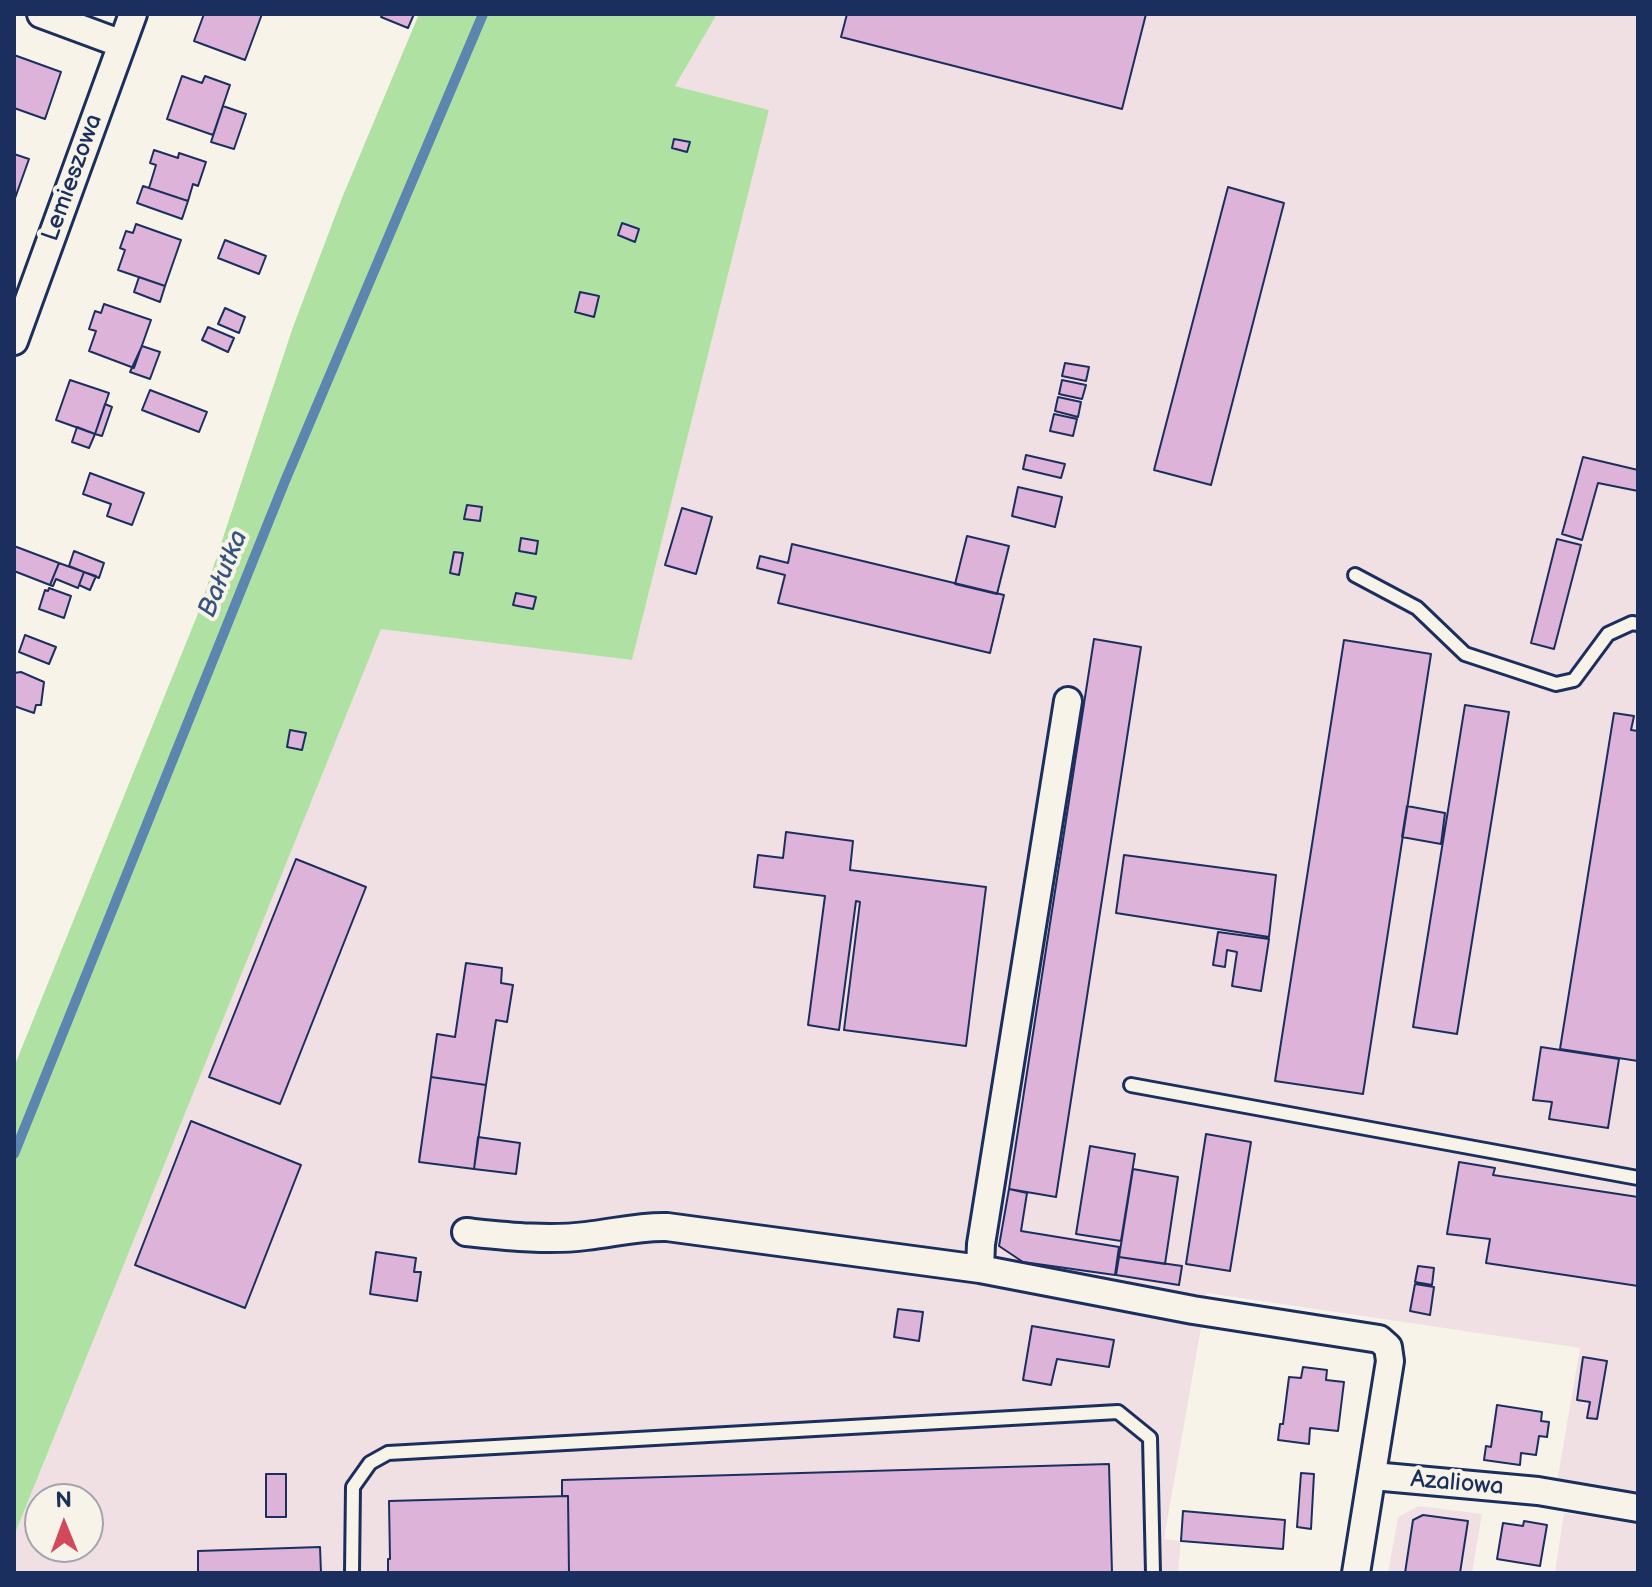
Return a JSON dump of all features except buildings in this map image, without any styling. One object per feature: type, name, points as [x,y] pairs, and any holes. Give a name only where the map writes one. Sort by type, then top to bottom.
[{"type":"street","points":[[41,14],[122,44]]},
{"type":"street","name":"Lemieszowa","points":[[14,341],[133,14]]},
{"type":"street","points":[[980,1269],[981,1244],[1068,701]]},
{"type":"street","points":[[466,1232],[516,1237],[584,1237],[647,1226],[667,1227],[980,1269],[1178,1307],[1379,1339],[1388,1347],[1390,1361],[1356,1573]]},
{"type":"street","name":"Azaliowa","points":[[1373,1476],[1538,1491],[1638,1508]]},
{"type":"lane","points":[[1355,575],[1417,608],[1465,654],[1556,684],[1574,680],[1608,634],[1632,623],[1638,624]]},
{"type":"lane","points":[[1131,1085],[1638,1178]]},
{"type":"lane","points":[[352,1573],[353,1487],[370,1463],[388,1453],[1118,1412],[1150,1438],[1153,1573]]},
{"type":"shaded area","points":[[717,14],[1638,14],[1638,1495],[1557,1482],[1580,1348],[1207,1293],[1164,1539],[1181,1541],[1178,1573],[14,1573],[14,1536],[24,1511],[24,1563],[104,1563],[104,1483],[35,1483],[381,628],[632,660],[769,110],[675,86]]},
{"type":"shaded area","points":[[1419,1506],[1482,1514],[1472,1573],[1388,1573],[1398,1517]]},
{"type":"shaded area","points":[[1564,1513],[1638,1524],[1638,1573],[1555,1573]]},
{"type":"green space","points":[[419,14],[717,14],[675,86],[769,110],[632,660],[381,629],[35,1483],[24,1483],[24,1511],[14,1536],[14,1067],[197,616],[293,327],[342,198]]},
{"type":"waterway","name":"Bałutka","points":[[14,1154],[285,481],[483,14]]}]
